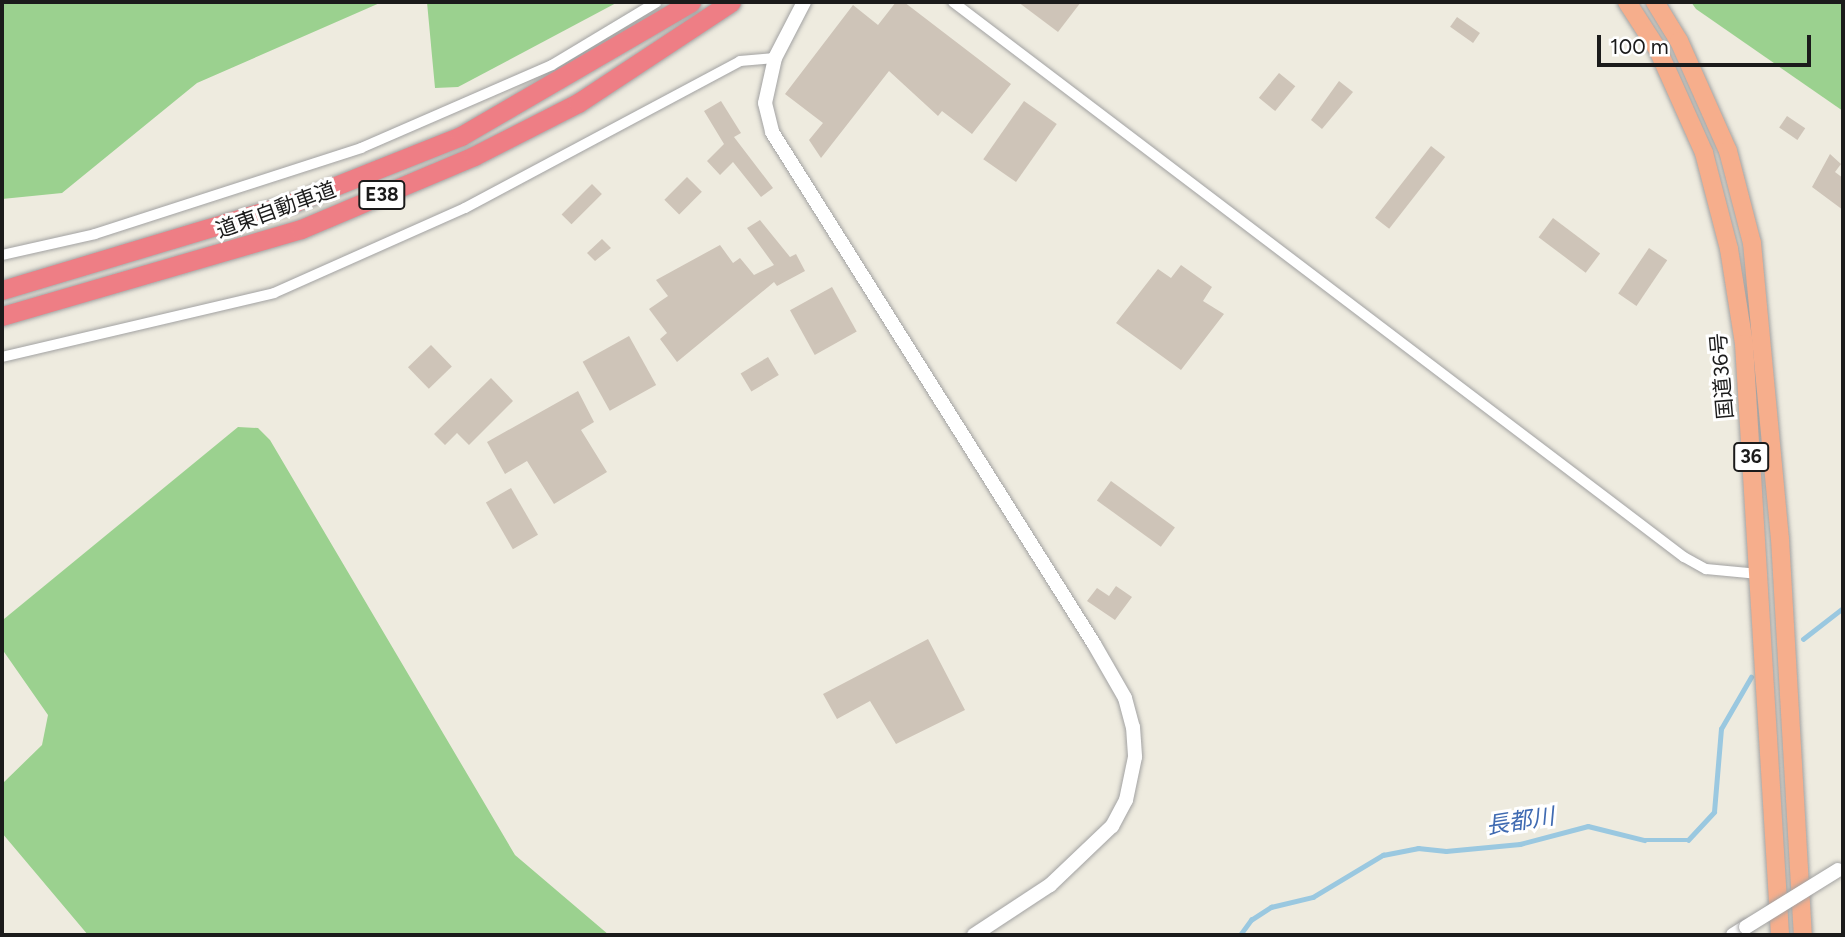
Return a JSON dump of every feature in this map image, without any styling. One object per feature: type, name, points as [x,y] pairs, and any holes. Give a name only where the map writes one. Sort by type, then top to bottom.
[{"type":"highway","name":"道東自動車道","points":[[2,290],[295,202],[461,136],[691,2]]},
{"type":"highway","name":"道東自動車道","points":[[2,316],[301,229],[474,156],[578,103],[730,2]]},
{"type":"highway","name":"国道36号","points":[[1627,2],[1658,50],[1704,153],[1729,249],[1744,344],[1780,935]]},
{"type":"highway","name":"36","points":[[1655,2],[1679,41],[1727,151],[1752,243],[1779,526],[1802,935]]},
{"type":"street","points":[[2,255],[108,230],[361,148],[552,65],[657,2]]},
{"type":"street","points":[[804,2],[775,58],[765,103],[772,132],[1094,644],[1125,698],[1133,727],[1135,757],[1126,800],[1112,826],[1050,885],[974,935]]},
{"type":"street","points":[[953,2],[1684,557],[1706,569],[1759,574]]},
{"type":"street","points":[[2,357],[274,293],[488,196],[740,61],[775,58]]},
{"type":"street","points":[[1740,931],[1840,868]]},
{"type":"green space","points":[[2,2],[382,2],[197,83],[62,193],[2,199]]},
{"type":"green space","points":[[427,2],[618,2],[458,87],[435,88]]},
{"type":"green space","points":[[1691,2],[1843,2],[1843,111],[1696,9]]},
{"type":"green space","points":[[238,427],[258,428],[270,440],[515,855],[609,935],[88,935],[2,833],[2,784],[42,745],[48,715],[2,649],[4,619]]},
{"type":"building","points":[[896,2],[904,2],[1011,84],[972,134],[942,111],[938,116],[889,71],[821,158],[809,140],[823,123],[785,94],[853,5],[878,25]]},
{"type":"building","points":[[1018,2],[1081,2],[1058,32]]},
{"type":"building","points":[[1457,17],[1480,33],[1473,43],[1450,27]]},
{"type":"building","points":[[1279,73],[1295,86],[1275,111],[1259,98]]},
{"type":"building","points":[[1339,81],[1353,92],[1322,129],[1311,120]]},
{"type":"building","points":[[721,101],[741,133],[734,137],[773,188],[761,197],[733,162],[720,175],[707,161],[724,144],[704,111]]},
{"type":"building","points":[[1024,101],[1057,124],[1016,182],[983,159]]},
{"type":"building","points":[[1787,116],[1805,128],[1797,140],[1779,128]]},
{"type":"building","points":[[1431,146],[1445,157],[1389,229],[1375,218]]},
{"type":"building","points":[[1830,154],[1841,164],[1835,172],[1843,178],[1843,210],[1812,187]]},
{"type":"building","points":[[687,177],[702,192],[679,214],[664,200]]},
{"type":"building","points":[[592,184],[602,194],[571,224],[562,214]]},
{"type":"building","points":[[1553,218],[1600,254],[1586,273],[1539,237]]},
{"type":"building","points":[[760,220],[790,257],[796,254],[805,271],[777,286],[774,282],[677,362],[660,339],[667,333],[649,309],[668,296],[656,280],[720,245],[733,263],[740,258],[754,275],[774,265],[747,228]]},
{"type":"building","points":[[602,239],[611,248],[595,261],[587,253]]},
{"type":"building","points":[[1649,248],[1667,260],[1636,306],[1618,294]]},
{"type":"building","points":[[1181,265],[1212,287],[1203,301],[1224,314],[1181,370],[1116,323],[1158,269],[1171,278]]},
{"type":"building","points":[[832,287],[857,332],[815,355],[790,310]]},
{"type":"building","points":[[629,336],[656,385],[610,411],[583,362]]},
{"type":"building","points":[[431,345],[452,367],[429,389],[408,367]]},
{"type":"building","points":[[768,357],[779,375],[751,391],[741,373]]},
{"type":"building","points":[[491,378],[513,401],[469,445],[457,433],[445,445],[434,434]]},
{"type":"building","points":[[578,391],[594,422],[581,430],[607,472],[554,504],[527,461],[505,474],[487,442]]},
{"type":"building","points":[[1111,481],[1175,527],[1161,547],[1097,500]]},
{"type":"building","points":[[511,488],[538,535],[513,549],[486,502]]},
{"type":"building","points":[[1116,586],[1132,597],[1115,620],[1087,601],[1097,588],[1109,596]]},
{"type":"building","points":[[928,639],[965,710],[896,744],[870,701],[837,719],[823,694]]},
{"type":"waterway","name":"長都川","points":[[1803,639],[1843,608]]},
{"type":"waterway","name":"長都川","points":[[1240,935],[1251,920],[1271,907],[1313,897],[1383,855],[1418,848],[1446,851],[1520,844],[1588,826],[1644,840],[1688,840],[1714,812],[1721,729],[1751,677]]}]
